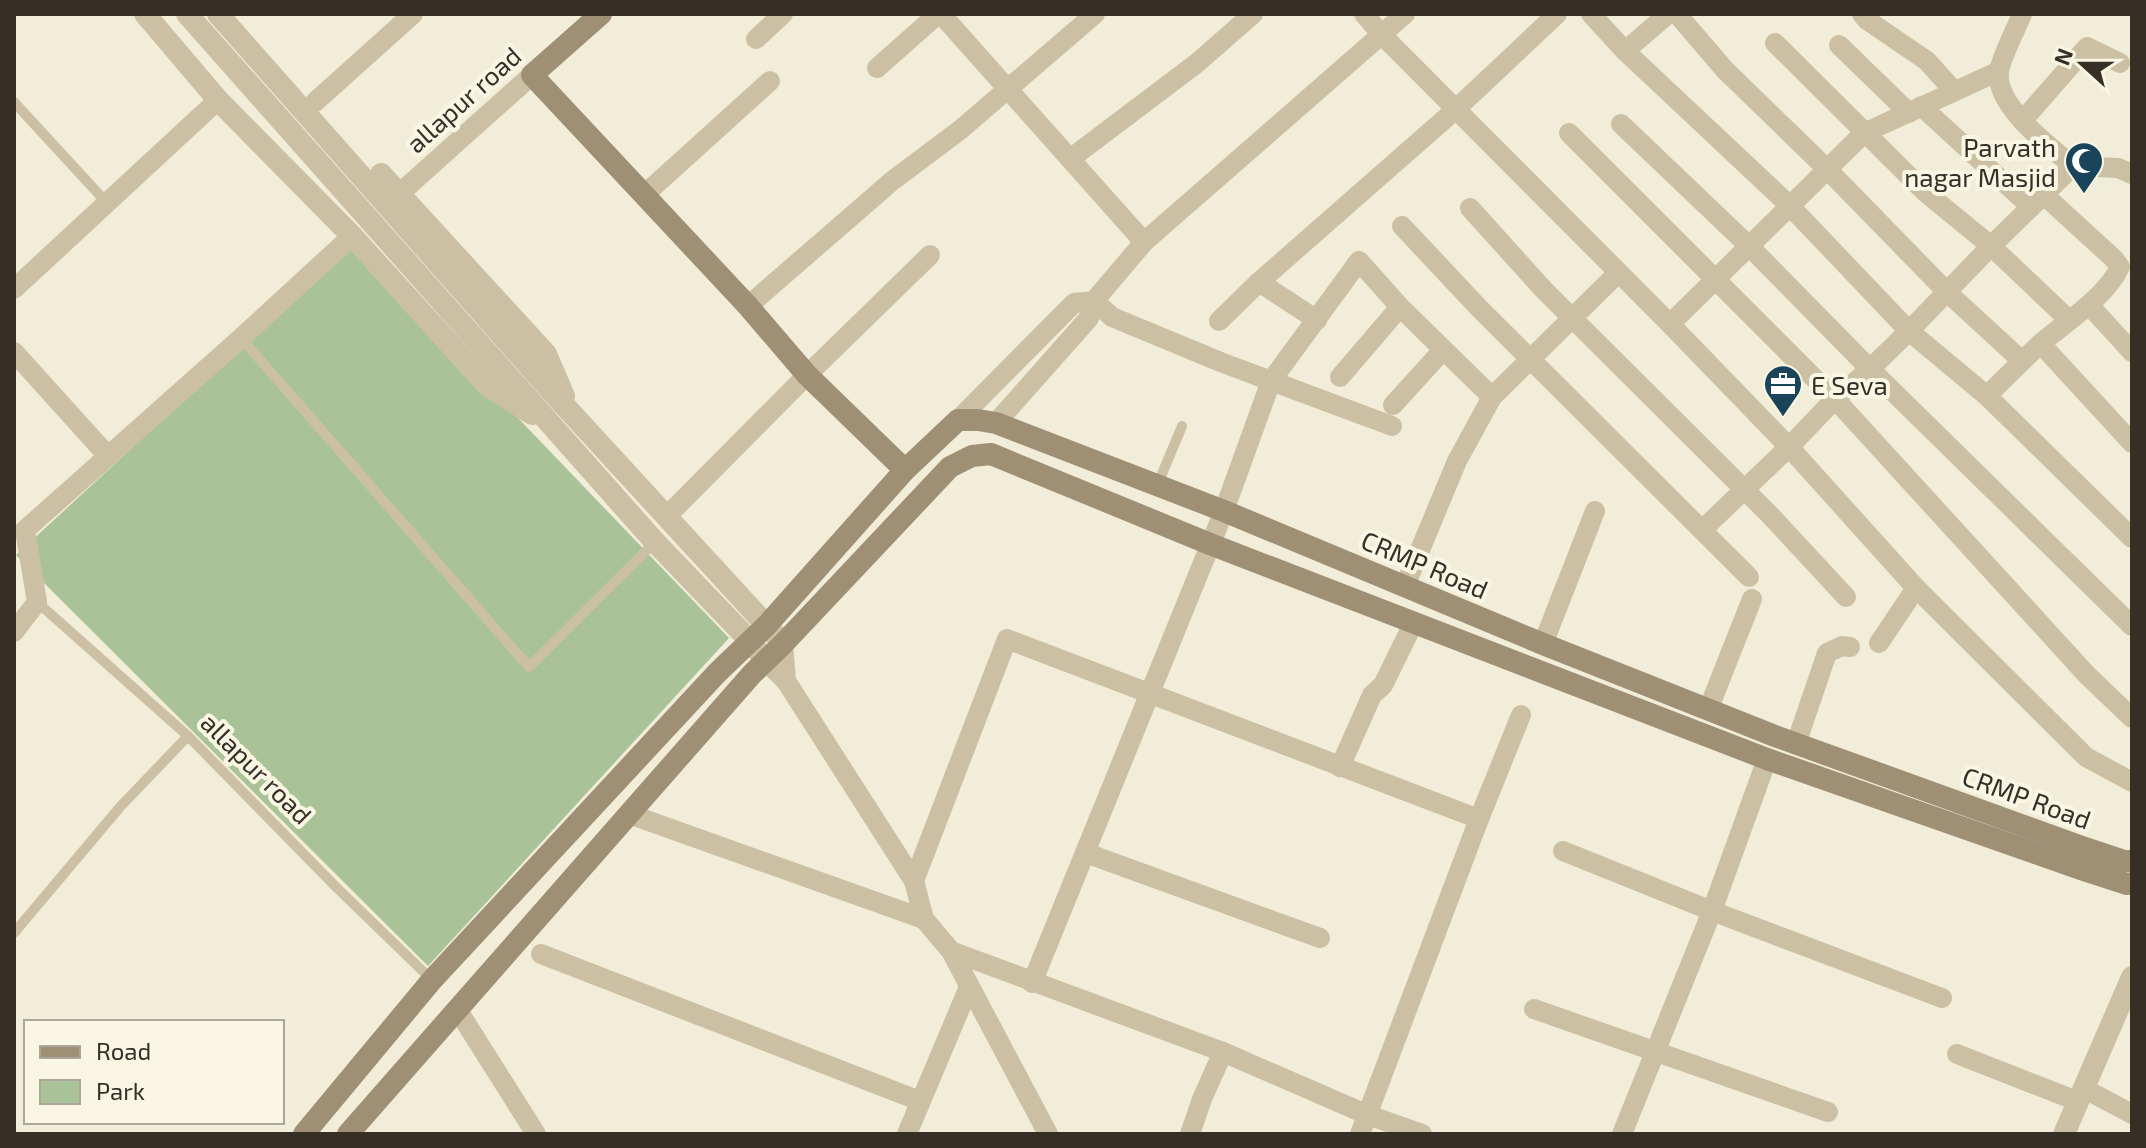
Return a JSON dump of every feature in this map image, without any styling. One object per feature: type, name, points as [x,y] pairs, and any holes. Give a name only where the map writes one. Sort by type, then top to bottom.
[{"type":"main road","name":"allapur road","points":[[532,75],[601,14]]},
{"type":"main road","points":[[532,75],[748,306],[807,375],[905,470]]},
{"type":"main road","points":[[304,1134],[432,980],[706,684],[767,625],[905,470],[958,420]]},
{"type":"main road","name":"CRMP Road","points":[[958,420],[996,423],[1224,511],[1543,644],[1796,744],[2085,848],[2132,861]]},
{"type":"main road","name":"CRMP Road","points":[[348,1134],[752,674],[950,467],[972,456],[991,454],[1210,544],[1767,759],[2081,869],[2132,883]]},
{"type":"street","points":[[145,14],[218,100],[352,236],[487,385],[555,429],[655,542],[786,681],[914,881],[924,919],[951,951],[1048,1134]]},
{"type":"street","points":[[187,14],[543,398],[572,413]]},
{"type":"street","points":[[218,14],[543,398],[555,429]]},
{"type":"street","points":[[235,14],[546,354],[572,413],[783,644],[786,681]]},
{"type":"street","points":[[315,102],[413,14]]},
{"type":"street","points":[[756,39],[783,14]]},
{"type":"street","points":[[877,68],[939,14],[1144,242]]},
{"type":"street","points":[[748,306],[892,181],[960,130],[1095,14]]},
{"type":"street","points":[[1070,159],[1197,63],[1253,14]]},
{"type":"street","points":[[1364,14],[1789,447],[1916,588],[2086,757],[2132,782]]},
{"type":"street","points":[[996,423],[1089,318],[1094,301],[1144,242],[1405,14]]},
{"type":"street","points":[[1219,321],[1259,282],[1455,110],[1557,14]]},
{"type":"street","points":[[1591,14],[1625,51],[1789,205],[1909,331],[1987,396],[2132,538]]},
{"type":"street","points":[[1625,51],[1668,14]]},
{"type":"street","points":[[1677,14],[1725,70],[1947,292],[2022,361]]},
{"type":"street","points":[[1862,14],[1927,61],[1954,91]]},
{"type":"street","points":[[2022,14],[1999,71],[2001,93],[2034,134],[2073,166],[2118,168],[2132,174]]},
{"type":"street","points":[[1775,43],[1925,192],[1991,246],[2069,320]]},
{"type":"street","points":[[1839,45],[1915,110],[2120,264],[2117,274],[2089,305],[2041,344],[1987,396]]},
{"type":"street","points":[[2023,120],[2087,47],[2120,63]]},
{"type":"street","points":[[1670,324],[1864,133],[1999,71]]},
{"type":"street","name":"allapur road","points":[[399,194],[532,75]]},
{"type":"street","points":[[644,195],[770,81]]},
{"type":"street","points":[[14,289],[218,100]]},
{"type":"street","points":[[1621,124],[1750,247],[2132,626]]},
{"type":"street","points":[[1569,133],[1835,399],[2087,675],[2132,718]]},
{"type":"street","points":[[1702,530],[1909,331],[2073,166]]},
{"type":"street","points":[[1470,208],[1573,319],[1744,489],[1846,597]]},
{"type":"street","points":[[1402,226],[1478,307],[1749,577]]},
{"type":"street","points":[[14,632],[37,602],[20,532],[352,236]]},
{"type":"street","points":[[667,516],[930,255]]},
{"type":"street","points":[[1032,983],[1224,511],[1271,381],[1359,261],[1400,307],[1492,397]]},
{"type":"street","points":[[1405,586],[1457,461],[1492,397],[1618,273]]},
{"type":"street","points":[[1259,282],[1317,320]]},
{"type":"street","points":[[958,420],[1074,303],[1094,301],[1112,317],[1271,381],[1392,416],[1443,350]]},
{"type":"street","points":[[2089,305],[2131,350]]},
{"type":"street","points":[[1340,377],[1400,307]]},
{"type":"street","points":[[2041,344],[2132,443]]},
{"type":"street","points":[[14,352],[107,455]]},
{"type":"street","points":[[1543,644],[1595,511]]},
{"type":"street","points":[[1879,643],[1916,588]]},
{"type":"street","points":[[1708,710],[1752,599]]},
{"type":"street","points":[[1340,767],[1372,695],[1383,685],[1414,622]]},
{"type":"street","points":[[914,881],[1007,639],[1479,819]]},
{"type":"street","points":[[1796,744],[1827,653],[1842,646],[1850,647]]},
{"type":"street","points":[[1364,1124],[1521,715]]},
{"type":"street","points":[[1622,1134],[1712,911],[1767,759]]},
{"type":"street","points":[[629,814],[924,919]]},
{"type":"street","points":[[1563,851],[1942,998]]},
{"type":"street","points":[[1086,853],[1320,938]]},
{"type":"street","points":[[951,951],[1223,1052],[1364,1124],[1422,1134]]},
{"type":"street","points":[[541,954],[920,1101]]},
{"type":"street","points":[[2064,1134],[2132,977]]},
{"type":"street","points":[[907,1134],[969,987]]},
{"type":"street","points":[[457,1009],[536,1134]]},
{"type":"street","points":[[1534,1009],[1828,1112]]},
{"type":"street","points":[[1190,1134],[1223,1052]]},
{"type":"street","points":[[1957,1054],[2132,1114]]},
{"type":"lane","points":[[14,102],[107,203]]},
{"type":"lane","points":[[241,338],[529,667],[655,542]]},
{"type":"lane","points":[[1157,486],[1182,426]]},
{"type":"lane","name":"allapur road","points":[[37,602],[188,736],[432,980]]},
{"type":"lane","points":[[14,933],[120,807],[188,736]]},
{"type":"green space","points":[[352,245],[729,638],[428,966],[16,555]]},
{"type":"place","name":"Parvath nagar Masjid","points":[[2084,195]]},
{"type":"place","name":"E Seva","points":[[1783,418]]}]
